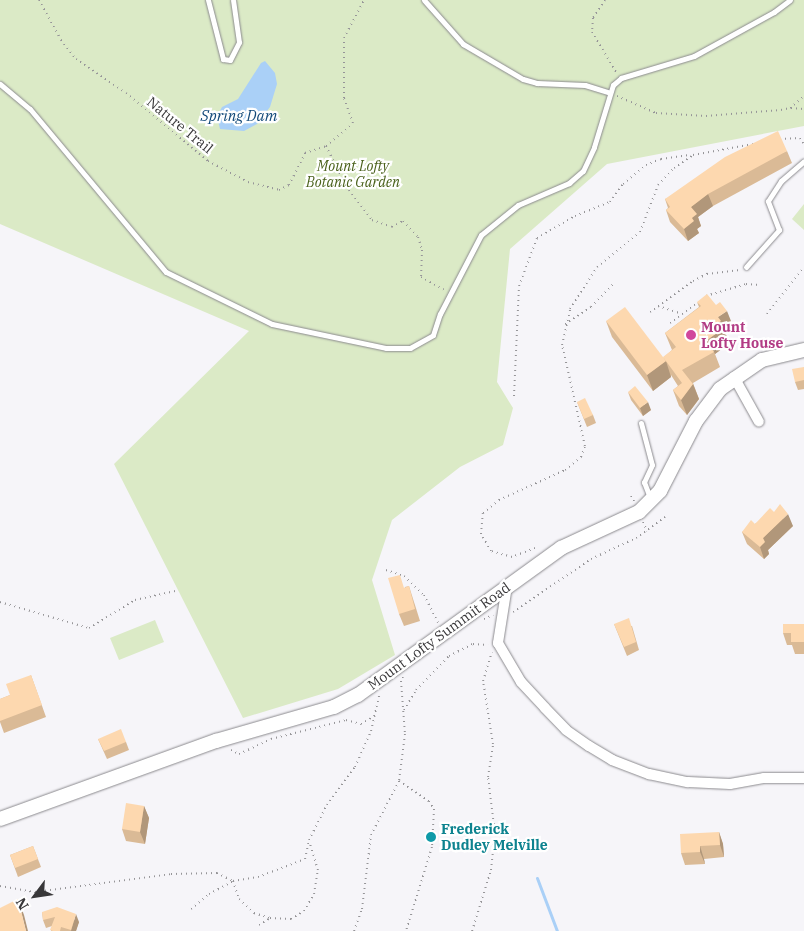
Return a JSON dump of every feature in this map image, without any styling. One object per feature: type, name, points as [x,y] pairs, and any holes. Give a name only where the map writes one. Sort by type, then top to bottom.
[{"type":"main road","name":"Mount Lofty Summit Road","points":[[0,819],[216,741],[334,707],[382,678],[445,630],[561,548],[639,512],[652,501],[708,402],[734,377],[762,360],[804,350]]},
{"type":"street","points":[[734,377],[759,422]]},
{"type":"street","points":[[507,586],[498,643],[521,682],[566,730],[612,760],[657,776],[706,785],[764,778],[804,778]]},
{"type":"lane","points":[[208,0],[222,59],[230,60],[239,42],[234,0]]},
{"type":"lane","points":[[424,0],[464,44],[523,78],[537,83],[585,85],[608,92]]},
{"type":"lane","points":[[0,84],[36,116],[166,272],[233,307],[272,324],[386,348],[410,348],[433,334],[451,293],[481,235],[499,218],[518,205],[569,183],[583,171],[594,147],[608,92],[621,78],[694,56],[774,12],[790,0]]},
{"type":"lane","points":[[747,269],[779,230],[768,200],[781,181],[804,160]]},
{"type":"lane","points":[[641,423],[652,465],[644,482],[652,501]]},
{"type":"path","name":"Nature Trail","points":[[39,0],[61,40],[76,60],[126,94],[208,161],[248,182],[279,190],[289,185],[305,153],[326,146],[353,123],[344,98],[344,38],[364,0]]},
{"type":"path","points":[[605,0],[593,18],[592,32],[607,61],[621,78]]},
{"type":"path","points":[[608,92],[656,113],[706,116],[790,108],[804,109]]},
{"type":"path","points":[[790,108],[804,96]]},
{"type":"path","points":[[770,140],[800,138],[804,144]]},
{"type":"path","points":[[514,396],[519,286],[537,238],[575,216],[610,202],[623,184],[646,165],[661,159],[760,142]]},
{"type":"path","points":[[326,146],[346,186],[372,220],[392,227],[403,221],[420,244],[421,277],[451,293]]},
{"type":"path","points":[[535,548],[512,557],[492,550],[481,534],[483,513],[499,500],[564,470],[583,451],[584,436],[562,345],[565,324],[570,309],[597,267],[640,232],[658,185],[693,155]]},
{"type":"path","points":[[767,314],[786,286],[804,267]]},
{"type":"path","points":[[650,312],[693,281],[707,274],[747,269]]},
{"type":"path","points":[[565,324],[591,307],[614,284]]},
{"type":"path","points":[[670,323],[711,293],[746,284],[760,286]]},
{"type":"path","points":[[658,306],[682,314]]},
{"type":"path","points":[[631,496],[634,502]]},
{"type":"path","points":[[480,622],[490,615],[501,618],[532,602],[591,559],[636,538],[665,517]]},
{"type":"path","points":[[386,570],[404,576],[424,595],[445,630]]},
{"type":"path","points":[[0,602],[89,628],[135,600],[175,591]]},
{"type":"path","points":[[404,710],[416,690],[448,656],[473,644],[494,645],[483,681],[493,744],[488,777],[495,834],[491,870],[472,931]]},
{"type":"path","points":[[354,931],[362,909],[371,835],[399,781],[404,710],[401,681],[404,675]]},
{"type":"path","points":[[191,909],[209,894],[233,881],[258,877],[305,859],[309,840],[327,806],[355,766],[376,715],[382,678]]},
{"type":"path","points":[[216,741],[239,754],[271,739],[313,727],[326,727],[346,720],[361,724],[376,715]]},
{"type":"path","points":[[399,781],[429,801],[434,809],[432,847],[406,931]]},
{"type":"path","points":[[0,886],[35,892],[190,873],[217,873],[233,881],[239,899],[254,913],[270,918],[290,919],[304,910],[314,894],[318,870],[309,840]]},
{"type":"path","points":[[259,925],[270,918]]},
{"type":"green space","name":"Mount Lofty Botanic Garden","points":[[0,0],[804,0],[804,126],[607,164],[510,249],[497,382],[513,408],[503,445],[460,467],[392,520],[372,580],[395,655],[338,689],[243,718],[114,464],[249,331],[0,224]]},
{"type":"green space","points":[[804,204],[804,230],[792,219]]},
{"type":"green space","points":[[155,620],[164,642],[119,660],[110,638]]},
{"type":"water","name":"Spring Dam","points":[[265,61],[275,73],[277,84],[270,107],[257,124],[244,131],[220,129],[217,116],[222,107],[238,99],[261,63]]},
{"type":"building","points":[[778,131],[787,151],[708,194],[691,207],[697,214],[692,218],[694,221],[684,229],[666,210],[670,207],[665,199],[725,157]]},
{"type":"building","points":[[707,294],[716,305],[720,302],[727,311],[718,317],[721,321],[717,324],[721,330],[706,341],[714,352],[682,370],[693,384],[681,400],[673,390],[682,383],[663,357],[676,347],[665,333],[701,306],[697,302]]},
{"type":"building","points":[[625,307],[666,361],[647,375],[606,321]]},
{"type":"building","points":[[804,367],[804,380],[795,382],[792,369]]},
{"type":"building","points":[[635,386],[648,402],[640,408],[628,392]]},
{"type":"building","points":[[585,398],[593,415],[584,419],[577,402]]},
{"type":"building","points":[[780,504],[788,514],[763,538],[765,542],[760,547],[742,532],[751,520],[755,524],[770,508],[774,512]]},
{"type":"building","points":[[400,575],[404,588],[409,586],[415,609],[399,614],[388,578]]},
{"type":"building","points":[[629,618],[636,642],[624,647],[614,624]]},
{"type":"building","points":[[783,624],[804,624],[804,642],[791,642],[791,633],[783,633]]},
{"type":"building","points":[[31,675],[42,705],[0,721],[0,699],[10,695],[6,684]]},
{"type":"building","points":[[121,729],[126,742],[104,751],[98,739]]},
{"type":"building","points":[[126,803],[144,806],[140,832],[122,829]]},
{"type":"building","points":[[719,832],[720,845],[700,846],[700,852],[681,853],[680,834]]},
{"type":"building","points":[[33,846],[38,859],[15,868],[10,855]]},
{"type":"building","points":[[18,899],[26,931],[0,931],[0,908]]},
{"type":"building","points":[[57,907],[76,914],[71,930],[61,927],[60,931],[50,930],[55,917],[43,920],[42,912]]},
{"type":"waterway","points":[[537,878],[557,931]]},
{"type":"place","name":"Mount Lofty House","points":[[691,335]]},
{"type":"place","name":"Frederick Dudley Melville","points":[[431,837]]}]
